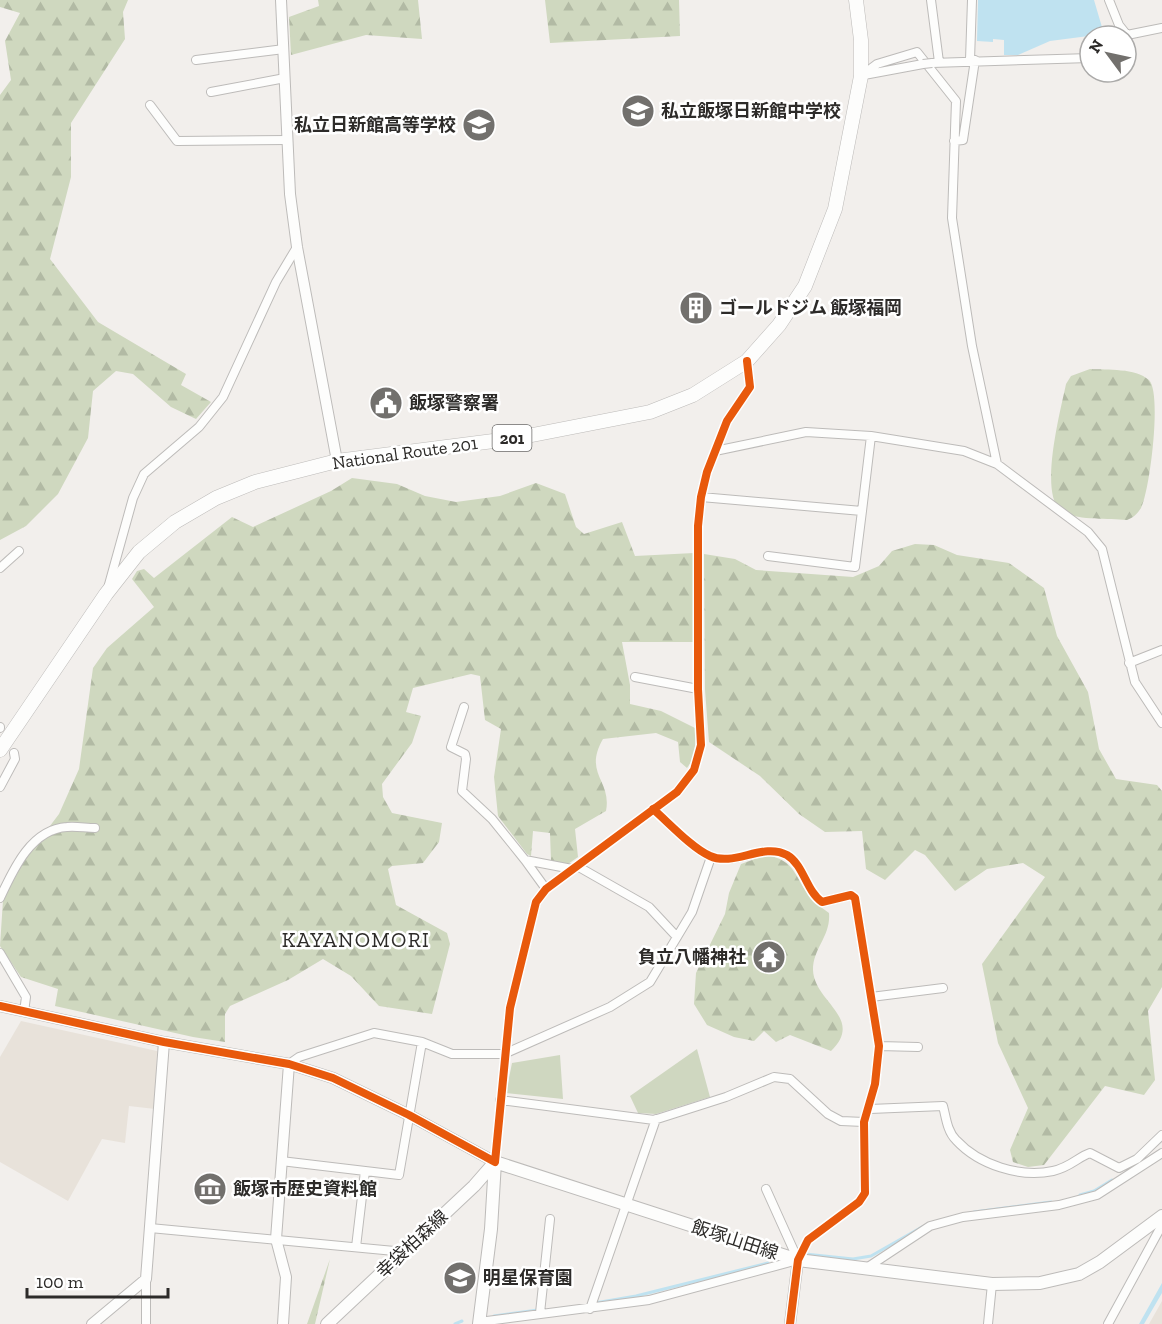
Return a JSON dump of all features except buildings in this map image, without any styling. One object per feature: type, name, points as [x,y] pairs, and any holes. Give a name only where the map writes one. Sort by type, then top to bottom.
[{"type":"highway","name":"National Route 201","points":[[7,752],[106,594],[139,552],[175,522],[216,498],[255,482],[337,461],[517,438],[650,412],[693,395],[747,361],[779,325],[805,286],[835,209],[861,76],[861,40],[856,0]]},
{"type":"main road","name":"飯塚山田線","points":[[495,1162],[798,1260],[992,1284],[1040,1283],[1079,1274],[1100,1263],[1162,1216]]},
{"type":"main road","name":"幸袋柏森線","points":[[327,1324],[474,1186],[495,1162]]},
{"type":"main road","points":[[476,1323],[491,1229],[495,1162]]},
{"type":"street","points":[[280,0],[290,194],[297,247],[337,461]]},
{"type":"street","points":[[932,0],[936,63]]},
{"type":"street","points":[[954,141],[963,140],[973,60],[972,0]]},
{"type":"street","points":[[1109,0],[1119,25],[1127,35],[1162,28]]},
{"type":"street","points":[[196,60],[284,49]]},
{"type":"street","points":[[861,76],[877,64],[917,52],[956,101],[952,218],[972,346],[997,464]]},
{"type":"street","points":[[861,76],[923,64],[973,60],[1078,58]]},
{"type":"street","points":[[211,92],[285,78]]},
{"type":"street","points":[[150,105],[177,141],[288,140]]},
{"type":"street","points":[[106,594],[133,498],[144,474],[199,427],[223,397],[276,282],[297,247]]},
{"type":"street","points":[[0,1006],[164,1042],[289,1064],[333,1078],[409,1115],[495,1162],[504,1054],[520,959],[536,902],[546,889],[574,867],[677,792],[694,770],[701,745],[698,689],[698,526],[701,497],[714,451],[727,421],[750,387],[747,361]]},
{"type":"street","points":[[714,451],[806,432],[871,436],[964,451],[997,464],[1088,532],[1102,549],[1135,681],[1162,723]]},
{"type":"street","points":[[768,556],[855,567],[871,436]]},
{"type":"street","points":[[701,497],[862,511]]},
{"type":"street","points":[[0,568],[19,551]]},
{"type":"street","points":[[1129,663],[1162,650]]},
{"type":"street","points":[[635,677],[698,689]]},
{"type":"street","points":[[464,707],[451,747],[465,754],[462,791],[492,819],[546,889]]},
{"type":"street","points":[[0,787],[15,759],[7,752]]},
{"type":"street","points":[[653,809],[711,857],[742,857],[766,850],[778,852],[794,861],[814,896],[822,902],[851,895],[855,898],[879,1046],[870,1109],[864,1122],[864,1197],[808,1240],[798,1260],[790,1324]]},
{"type":"street","points":[[0,898],[10,878],[36,840],[50,831],[66,827],[95,828]]},
{"type":"street","points":[[283,1324],[285,1277],[276,1239],[282,1184],[281,1161],[289,1064],[298,1057],[374,1033],[422,1042],[452,1054],[504,1054],[638,992],[650,982],[697,901],[711,857]]},
{"type":"street","points":[[525,860],[574,867],[649,907],[677,937]]},
{"type":"street","points":[[0,952],[26,997],[24,1012]]},
{"type":"street","points":[[870,997],[943,988]]},
{"type":"street","points":[[146,1324],[146,1279],[164,1042]]},
{"type":"street","points":[[281,1161],[399,1175],[422,1042]]},
{"type":"street","points":[[879,1046],[918,1047]]},
{"type":"street","points":[[500,1100],[656,1119],[726,1097],[774,1077],[783,1077],[790,1079],[828,1114],[841,1121],[864,1122]]},
{"type":"street","points":[[870,1109],[942,1106],[955,1139],[971,1152],[997,1166],[1023,1173],[1039,1173],[1071,1166],[1090,1153],[1119,1168],[1139,1163],[1162,1153]]},
{"type":"street","points":[[592,1305],[656,1119]]},
{"type":"street","points":[[868,1267],[930,1226],[963,1217],[1069,1203],[1096,1195],[1139,1163],[1162,1135]]},
{"type":"street","points":[[356,1247],[365,1171]]},
{"type":"street","points":[[766,1189],[798,1260]]},
{"type":"street","points":[[540,1309],[550,1220]]},
{"type":"street","points":[[1108,1324],[1162,1225]]},
{"type":"street","points":[[150,1228],[405,1252]]},
{"type":"street","points":[[476,1323],[540,1309],[649,1300],[798,1260]]},
{"type":"street","points":[[92,1324],[146,1279]]},
{"type":"street","points":[[988,1324],[992,1284]]},
{"type":"shaded area","points":[[21,1021],[157,1051],[155,1109],[129,1106],[125,1143],[102,1139],[68,1201],[0,1162],[0,1057]]},
{"type":"shaded area","points":[[1162,1301],[1162,1324],[1149,1324]]},
{"type":"green space","points":[[0,0],[128,0],[123,12],[125,39],[71,123],[71,177],[50,259],[98,322],[186,374],[181,385],[211,402],[196,419],[171,407],[133,374],[116,371],[93,391],[88,438],[58,494],[26,526],[0,540],[0,95],[11,80],[5,41],[20,13],[0,7]]},
{"type":"green space","points":[[318,0],[418,0],[422,39],[366,35],[291,55],[289,17],[319,6]]},
{"type":"green space","points":[[545,0],[679,0],[680,36],[550,43]]},
{"type":"green space","points":[[1090,369],[1136,373],[1149,380],[1153,388],[1155,421],[1148,482],[1141,508],[1127,520],[1070,515],[1055,504],[1051,472],[1066,384],[1071,376]]},
{"type":"green space","points":[[352,478],[397,484],[425,496],[456,502],[500,496],[536,483],[565,494],[576,527],[584,534],[622,522],[635,556],[694,553],[694,642],[622,642],[630,685],[630,704],[661,711],[695,728],[695,749],[690,763],[687,768],[680,762],[678,742],[656,733],[603,739],[596,761],[607,800],[606,811],[575,829],[578,857],[568,864],[551,861],[550,833],[533,831],[531,856],[527,854],[498,816],[494,777],[501,729],[485,720],[480,676],[471,674],[413,688],[406,712],[421,716],[412,743],[382,784],[383,797],[392,813],[442,823],[439,842],[423,863],[392,866],[388,869],[396,905],[447,933],[450,944],[432,1014],[379,1006],[351,976],[323,959],[288,980],[230,1006],[225,1014],[225,1042],[55,1006],[58,989],[21,977],[0,946],[3,900],[25,859],[59,814],[79,769],[93,668],[107,648],[154,607],[132,579],[137,571],[144,569],[154,578],[232,517],[253,527],[331,491]]},
{"type":"green space","points":[[915,544],[934,545],[957,555],[1009,563],[1044,588],[1057,636],[1088,692],[1099,749],[1116,779],[1157,785],[1162,791],[1162,987],[1148,1011],[1155,1080],[1144,1095],[1105,1086],[1044,1165],[1028,1167],[1013,1162],[1010,1150],[1028,1108],[998,1043],[982,964],[1045,877],[1023,863],[987,869],[955,891],[925,855],[915,850],[885,880],[866,869],[862,831],[825,832],[799,814],[760,776],[709,742],[705,690],[704,554],[735,559],[756,570],[853,577],[879,566],[892,551]]},
{"type":"green space","points":[[766,855],[776,857],[789,865],[813,900],[829,913],[827,929],[816,955],[813,970],[815,981],[821,992],[841,1019],[843,1029],[840,1039],[831,1051],[790,1035],[776,1042],[764,1031],[754,1041],[734,1037],[707,1025],[694,1004],[696,973],[725,914],[729,893],[741,864]]},
{"type":"green space","points":[[697,1049],[710,1097],[656,1114],[638,1113],[630,1096]]},
{"type":"green space","points":[[560,1055],[563,1099],[506,1093],[512,1063]]},
{"type":"green space","points":[[330,1259],[315,1324],[307,1324]]},
{"type":"water","points":[[978,0],[1094,0],[1101,24],[1078,24],[1078,37],[1050,41],[1018,55],[1004,55],[1004,40],[977,41]]},
{"type":"water","points":[[1162,1283],[1162,1293],[1144,1324],[1139,1324]]},
{"type":"waterway","points":[[1080,1195],[1094,1191],[1112,1180]]},
{"type":"waterway","points":[[974,1212],[1051,1202]]},
{"type":"waterway","points":[[805,1254],[853,1259],[871,1256],[922,1227]]},
{"type":"waterway","points":[[595,1303],[636,1296],[768,1263]]},
{"type":"waterway","points":[[494,1316],[538,1310]]},
{"type":"waterway","points":[[455,1324],[462,1321]]},
{"type":"cycle path","points":[[0,1006],[164,1042],[289,1064],[333,1078],[409,1115],[495,1162],[510,1008],[536,902],[546,889],[677,792],[694,770],[701,745],[698,689],[698,526],[701,497],[707,472],[727,421],[750,387],[747,361]]},
{"type":"cycle path","points":[[653,809],[688,841],[710,856],[729,859],[768,851],[778,852],[793,859],[812,891],[822,902],[851,895],[855,898],[879,1046],[875,1084],[864,1122],[865,1193],[859,1202],[808,1240],[798,1260],[790,1324]]},
{"type":"place","name":"私立飯塚日新館中学校","points":[[638,111]]},
{"type":"place","name":"私立日新館高等学校","points":[[479,125]]},
{"type":"place","name":"ゴールドジム 飯塚福岡","points":[[696,308]]},
{"type":"place","name":"飯塚警察署","points":[[386,403]]},
{"type":"place","name":"負立八幡神社","points":[[769,957]]},
{"type":"place","name":"飯塚市歴史資料館","points":[[210,1189]]},
{"type":"place","name":"明星保育園","points":[[460,1278]]},
{"type":"district","name":"KAYANOMORI","points":[[356,939]]}]
